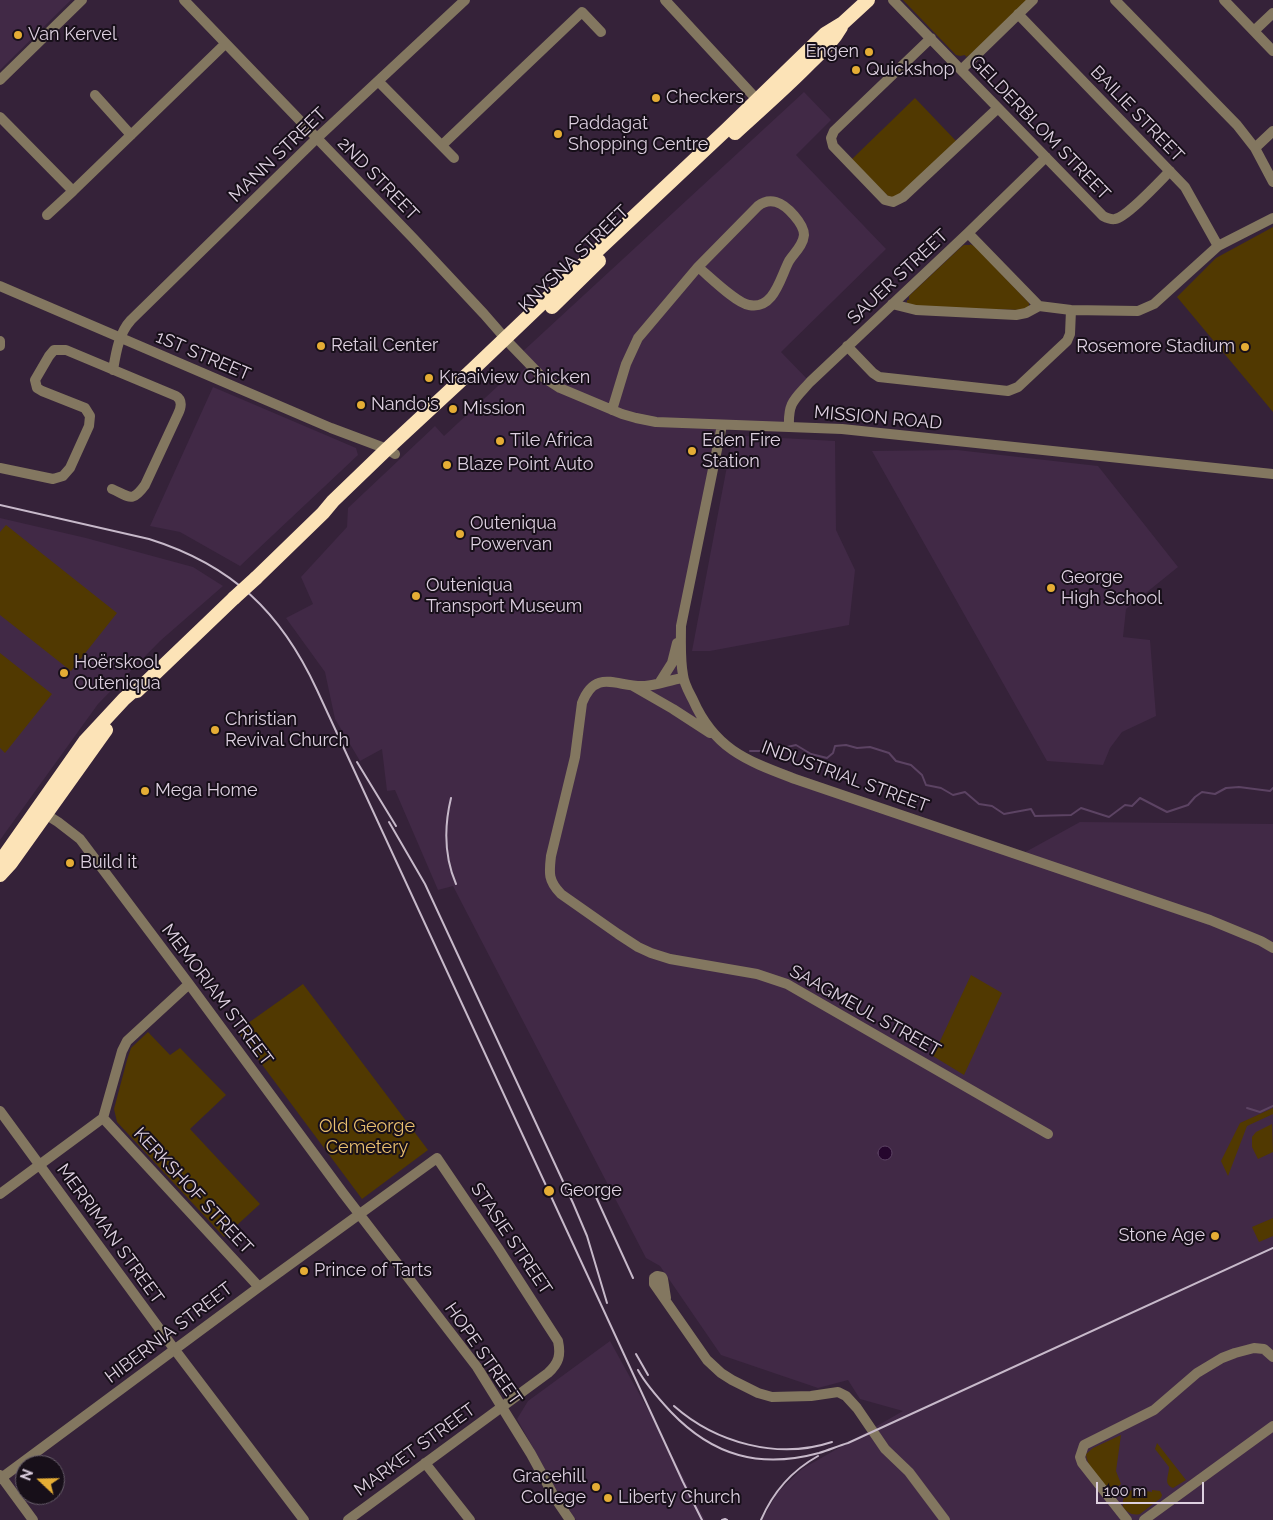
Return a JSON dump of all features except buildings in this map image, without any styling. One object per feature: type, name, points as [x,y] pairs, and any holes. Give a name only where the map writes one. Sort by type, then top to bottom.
[{"type":"highway","name":"KNYSNA STREET","points":[[42,811],[110,725],[134,700],[138,691],[324,513],[333,501],[391,451],[472,371],[508,342],[660,202],[760,103],[822,52],[832,41],[843,23],[868,0]]},
{"type":"highway","points":[[0,862],[42,811]]},
{"type":"highway","points":[[0,875],[11,863],[42,811]]},
{"type":"street","points":[[0,80],[82,0]]},
{"type":"street","name":"2ND STREET","points":[[184,0],[413,238],[508,342]]},
{"type":"street","name":"MANN STREET","points":[[113,370],[125,326],[317,138],[465,0]]},
{"type":"street","points":[[665,0],[760,103]]},
{"type":"street","name":"GELDERBLOM STREET","points":[[893,0],[1106,218],[1115,219],[1125,214],[1170,171]]},
{"type":"street","points":[[961,70],[1033,0]]},
{"type":"street","points":[[1115,0],[1237,125],[1255,148],[1273,182]]},
{"type":"street","points":[[1224,0],[1273,51]]},
{"type":"street","points":[[442,145],[582,12],[601,32]]},
{"type":"street","points":[[1254,31],[1273,13]]},
{"type":"street","name":"BAILIE STREET","points":[[1018,14],[1170,171],[1190,195],[1218,246]]},
{"type":"street","points":[[931,38],[834,132],[831,138],[833,146],[885,200],[893,202],[903,197],[998,108]]},
{"type":"street","points":[[47,215],[225,44]]},
{"type":"street","points":[[378,81],[454,158]]},
{"type":"street","points":[[94,95],[131,135]]},
{"type":"street","points":[[0,117],[73,191]]},
{"type":"street","points":[[1255,148],[1273,131]]},
{"type":"street","name":"SAUER STREET","points":[[789,428],[789,410],[792,402],[810,382],[1046,157]]},
{"type":"street","points":[[612,410],[626,364],[638,338],[698,266],[758,206],[763,202],[773,201],[782,204],[799,221],[803,229],[804,236],[801,246],[789,261],[775,292],[762,304],[749,306],[741,303],[698,266]]},
{"type":"street","points":[[892,304],[916,310],[1016,315],[1026,313],[1039,306],[1071,310],[1138,311],[1154,304],[1218,246],[1273,218]]},
{"type":"street","points":[[968,233],[1039,306]]},
{"type":"street","name":"1ST STREET","points":[[0,286],[120,339],[341,432],[391,451]]},
{"type":"street","points":[[847,346],[879,377],[1008,391],[1018,386],[1067,341],[1070,334],[1071,310]]},
{"type":"street","points":[[0,341],[0,346]]},
{"type":"street","name":"MISSION ROAD","points":[[508,342],[537,372],[552,383],[612,410],[631,417],[651,421],[842,429],[1273,474]]},
{"type":"street","points":[[0,468],[53,479],[63,476],[70,468],[89,426],[90,416],[85,408],[42,391],[35,384],[34,380],[54,350],[66,350],[179,398],[181,408],[145,485],[138,495],[134,497],[128,496],[112,489]]},
{"type":"street","name":"INDUSTRIAL STREET","points":[[722,425],[681,626],[683,678],[697,709],[719,739],[752,762],[795,779],[1210,920],[1273,948]]},
{"type":"street","points":[[660,682],[672,663],[681,626]]},
{"type":"street","name":"SAAGMEUL STREET","points":[[683,678],[644,686],[613,681],[598,683],[587,691],[582,703],[575,757],[549,869],[553,886],[561,894],[618,934],[651,953],[670,959],[757,974],[787,984],[1048,1134]]},
{"type":"street","points":[[630,685],[673,708],[719,739]]},
{"type":"street","name":"MEMORIAM STREET","points":[[42,811],[80,839],[190,984],[358,1213]]},
{"type":"street","points":[[0,1194],[103,1118],[122,1051],[127,1041],[190,984]]},
{"type":"street","name":"MERRIMAN STREET","points":[[0,1111],[175,1350],[304,1520]]},
{"type":"street","name":"KERKSHOF STREET","points":[[103,1118],[258,1287]]},
{"type":"street","name":"STASIE STREET","points":[[358,1213],[437,1158],[558,1341],[560,1352],[556,1366],[501,1407]]},
{"type":"street","name":"HIBERNIA STREET","points":[[1,1477],[358,1213]]},
{"type":"street","name":"HOPE STREET","points":[[358,1213],[477,1367],[570,1520]]},
{"type":"street","points":[[666,1298],[707,1360],[721,1373],[747,1388],[772,1397],[842,1393],[857,1408],[885,1449],[909,1472],[945,1520]]},
{"type":"street","points":[[1127,1520],[1082,1463],[1080,1457],[1084,1445],[1154,1410],[1197,1373],[1222,1358],[1254,1348],[1264,1350],[1273,1357]]},
{"type":"street","name":"MARKET STREET","points":[[348,1520],[501,1407]]},
{"type":"street","points":[[1144,1520],[1273,1426]]},
{"type":"street","points":[[1155,1520],[1273,1434]]},
{"type":"street","points":[[425,1463],[470,1520]]},
{"type":"street","points":[[1,1477],[33,1520]]},
{"type":"shaded area","name":"Van Kervel","points":[[0,0],[71,0],[0,70]]},
{"type":"shaded area","points":[[804,92],[831,120],[796,155],[886,249],[781,352],[810,382],[792,402],[789,427],[722,425],[681,626],[681,658],[697,709],[736,752],[1020,855],[1080,822],[1273,824],[1273,1520],[762,1520],[778,1492],[802,1469],[903,1411],[860,1399],[848,1380],[818,1388],[721,1355],[660,1266],[646,1258],[453,886],[438,890],[395,790],[387,791],[382,749],[360,761],[335,719],[325,672],[286,618],[313,604],[301,577],[347,527],[348,508],[435,426],[444,436],[513,372],[517,376],[529,364],[520,354]]},
{"type":"shaded area","points":[[213,387],[356,448],[358,455],[240,566],[180,532],[150,526]]},
{"type":"shaded area","points":[[745,436],[835,441],[836,530],[855,570],[849,625],[710,651],[692,651],[731,445]]},
{"type":"shaded area","name":"George High School","points":[[957,450],[1098,466],[1178,567],[1126,609],[1123,637],[1150,640],[1156,716],[1122,732],[1110,748],[1103,765],[1047,761],[872,451]]},
{"type":"shaded area","name":"Hoërskool Outeniqua","points":[[0,518],[86,538],[193,567],[223,586],[160,641],[98,704],[0,840]]},
{"type":"shaded area","points":[[885,1146],[890,1148],[892,1153],[890,1158],[885,1160],[880,1158],[878,1153],[880,1148]]},
{"type":"shaded area","points":[[610,1341],[657,1426],[705,1520],[576,1520],[560,1496],[517,1419],[528,1401]]},
{"type":"green space","points":[[903,0],[1028,0],[966,57],[965,55],[956,55]]},
{"type":"green space","points":[[915,98],[957,142],[899,197],[891,199],[851,160]]},
{"type":"green space","name":"Rosemore Stadium","points":[[1273,227],[1273,412],[1177,297],[1216,258]]},
{"type":"green space","points":[[970,244],[976,247],[1029,303],[1029,306],[1023,310],[914,307],[907,303],[909,296],[960,248]]},
{"type":"green space","points":[[6,525],[117,613],[71,671],[0,615],[0,532]]},
{"type":"green space","points":[[0,653],[52,694],[5,753],[0,748]]},
{"type":"green space","points":[[971,975],[1002,993],[964,1075],[933,1056]]},
{"type":"green space","name":"Old George Cemetery","points":[[303,984],[428,1150],[362,1199],[237,1031]]},
{"type":"green space","points":[[148,1032],[170,1055],[180,1048],[226,1095],[190,1129],[260,1204],[224,1237],[117,1122],[114,1109],[131,1048]]},
{"type":"green space","points":[[1273,1108],[1273,1114],[1247,1126],[1228,1176],[1221,1161],[1240,1123]]},
{"type":"green space","points":[[1272,1124],[1273,1152],[1258,1159],[1252,1147],[1252,1137],[1256,1132]]},
{"type":"green space","points":[[1273,1218],[1273,1236],[1259,1242],[1252,1227]]},
{"type":"green space","points":[[1121,1435],[1116,1471],[1121,1484],[1116,1488],[1109,1487],[1105,1485],[1093,1470],[1086,1454],[1093,1448]]},
{"type":"green space","points":[[1157,1443],[1186,1480],[1173,1488],[1167,1482],[1169,1467],[1155,1449]]},
{"type":"green space","points":[[1134,1489],[1152,1492],[1152,1490],[1160,1491],[1162,1495],[1161,1498],[1140,1514],[1132,1514],[1123,1507],[1123,1504],[1125,1496]]},
{"type":"waterway","points":[[750,751],[769,751],[796,745],[811,754],[827,758],[833,753],[835,746],[870,747],[889,753],[896,761],[911,765],[922,775],[926,785],[941,788],[953,795],[965,792],[979,804],[992,806],[1004,814],[1031,809],[1035,816],[1071,815],[1081,808],[1109,817],[1125,805],[1132,806],[1140,798],[1167,812],[1188,805],[1202,792],[1215,794],[1226,788],[1239,787],[1270,791],[1273,788]]},
{"type":"waterway","points":[[1247,1108],[1260,1112],[1273,1106]]},
{"type":"railway","points":[[0,505],[149,539],[179,550],[205,563],[251,595],[287,637],[303,662],[317,690],[702,1520]]},
{"type":"railway","points":[[357,762],[396,826]]},
{"type":"railway","points":[[451,798],[446,841],[449,863],[456,884]]},
{"type":"railway","points":[[389,822],[425,884],[573,1203],[587,1236],[607,1303]]},
{"type":"railway","points":[[591,1186],[633,1278]]},
{"type":"railway","points":[[638,1370],[657,1397],[671,1412],[687,1427],[721,1449],[757,1459],[797,1458],[848,1443],[1273,1248]]},
{"type":"railway","points":[[636,1354],[648,1375]]},
{"type":"railway","points":[[674,1406],[709,1430],[748,1445],[790,1449],[832,1442]]},
{"type":"railway","points":[[761,1520],[771,1500],[791,1475],[818,1456]]},
{"type":"railway","points":[[722,1520],[727,1520]]},
{"type":"place","name":"Van Kervel","points":[[18,35]]},
{"type":"place","name":"Engen","points":[[869,52]]},
{"type":"place","name":"Quickshop","points":[[856,70]]},
{"type":"place","name":"Checkers","points":[[656,98]]},
{"type":"place","name":"Paddagat Shopping Centre","points":[[558,134]]},
{"type":"place","name":"Retail Center","points":[[321,346]]},
{"type":"place","name":"Rosemore Stadium","points":[[1245,347]]},
{"type":"place","name":"Kraaiview Chicken","points":[[429,378]]},
{"type":"place","name":"Nando's","points":[[361,405]]},
{"type":"place","name":"Mission","points":[[453,409]]},
{"type":"place","name":"Tile Africa","points":[[500,441]]},
{"type":"place","name":"Eden Fire Station","points":[[692,451]]},
{"type":"place","name":"Blaze Point Auto","points":[[447,465]]},
{"type":"place","name":"Outeniqua Powervan","points":[[460,534]]},
{"type":"place","name":"George High School","points":[[1051,588]]},
{"type":"place","name":"Outeniqua Transport Museum","points":[[416,596]]},
{"type":"place","name":"Hoërskool Outeniqua","points":[[64,673]]},
{"type":"place","name":"Christian Revival Church","points":[[215,730]]},
{"type":"place","name":"Mega Home","points":[[145,791]]},
{"type":"place","name":"Build it","points":[[70,863]]},
{"type":"place","name":"George","points":[[549,1191]]},
{"type":"place","name":"Stone Age","points":[[1215,1236]]},
{"type":"place","name":"Prince of Tarts","points":[[304,1271]]},
{"type":"place","name":"Gracehill College","points":[[596,1487]]},
{"type":"place","name":"Liberty Church","points":[[608,1498]]}]
